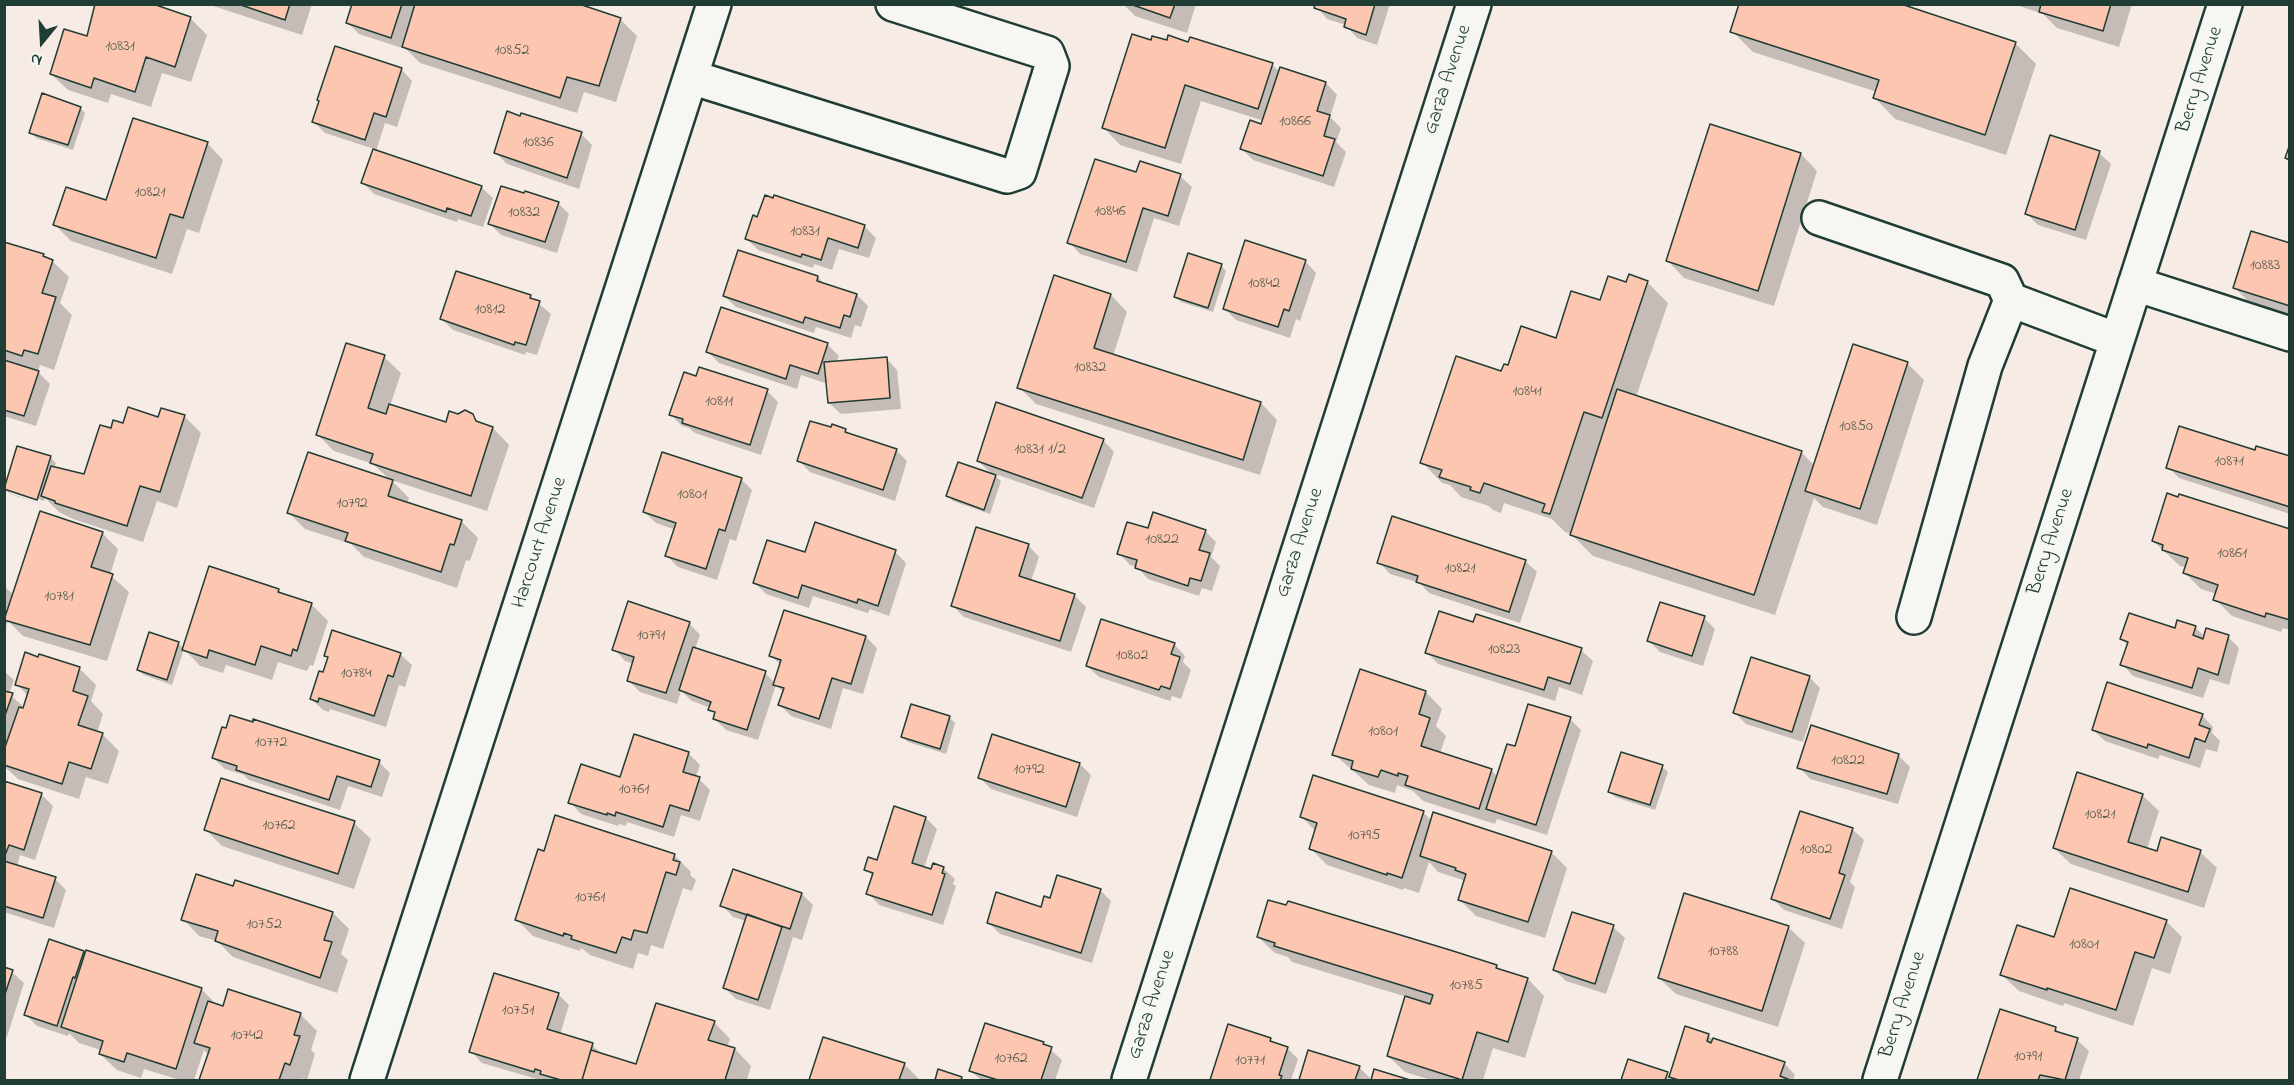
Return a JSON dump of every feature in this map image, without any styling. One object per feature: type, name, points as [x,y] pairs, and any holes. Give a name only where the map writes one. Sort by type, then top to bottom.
[{"type":"street","name":"Harcourt Avenue","points":[[368,1080],[714,4]]},
{"type":"street","points":[[691,77],[1007,176],[1019,172],[1052,66],[1047,53],[893,4]]},
{"type":"street","name":"Garza Avenue","points":[[1129,1080],[1473,4]]},
{"type":"street","name":"Berry Avenue","points":[[1880,1080],[2225,4]]},
{"type":"street","points":[[1819,218],[2002,281],[2011,300],[2117,340]]},
{"type":"street","points":[[2135,284],[2289,334]]},
{"type":"street","points":[[1914,617],[1985,366],[2011,300]]},
{"type":"building","points":[[95,4],[153,4],[191,17],[175,67],[146,57],[135,92],[94,78],[91,88],[50,74],[64,29],[87,36]]},
{"type":"building","points":[[238,4],[290,4],[285,20]]},
{"type":"building","points":[[352,4],[402,4],[391,38],[346,23]]},
{"type":"building","points":[[415,4],[579,4],[621,18],[599,86],[567,77],[560,98],[402,47]]},
{"type":"building","points":[[1130,4],[1175,4],[1170,18]]},
{"type":"building","points":[[1315,4],[1375,4],[1366,35],[1344,27],[1346,19],[1314,8]]},
{"type":"building","points":[[1739,4],[1901,4],[2016,42],[1985,135],[1873,98],[1879,80],[1730,32]]},
{"type":"building","points":[[2041,4],[2111,4],[2103,31],[2039,12]]},
{"type":"building","points":[[1132,34],[1151,40],[1152,36],[1167,40],[1168,35],[1188,42],[1190,37],[1273,63],[1258,109],[1185,85],[1165,148],[1102,128]]},
{"type":"building","points":[[335,46],[402,68],[386,117],[374,113],[365,140],[312,122]]},
{"type":"building","points":[[1280,67],[1326,82],[1317,111],[1330,115],[1324,136],[1335,139],[1323,176],[1240,149],[1250,120],[1261,124]]},
{"type":"building","points":[[42,93],[81,107],[68,145],[29,133]]},
{"type":"building","points":[[507,111],[520,116],[521,113],[582,132],[567,178],[494,153]]},
{"type":"building","points":[[133,118],[208,142],[183,218],[170,214],[156,258],[53,225],[66,187],[106,200]]},
{"type":"building","points":[[1710,124],[1801,153],[1758,291],[1666,261]]},
{"type":"building","points":[[2050,135],[2100,151],[2075,230],[2025,214]]},
{"type":"building","points":[[2290,144],[2290,160],[2285,158]]},
{"type":"building","points":[[373,149],[482,186],[471,216],[447,208],[446,212],[361,183]]},
{"type":"building","points":[[1095,159],[1136,172],[1140,161],[1181,174],[1168,216],[1143,208],[1126,262],[1067,243]]},
{"type":"building","points":[[501,186],[559,202],[545,242],[488,224]]},
{"type":"building","points":[[765,195],[773,198],[774,195],[865,225],[858,248],[828,238],[821,260],[802,254],[801,257],[745,239],[753,215],[757,217]]},
{"type":"building","points":[[2251,231],[2290,243],[2290,306],[2233,288]]},
{"type":"building","points":[[1245,240],[1306,260],[1289,311],[1284,309],[1278,327],[1223,309]]},
{"type":"building","points":[[4,242],[44,254],[43,256],[53,260],[42,293],[56,297],[38,354],[24,350],[22,356],[4,350]]},
{"type":"building","points":[[738,250],[818,276],[817,281],[857,294],[850,317],[844,315],[840,328],[805,317],[803,323],[723,296]]},
{"type":"building","points":[[1188,253],[1222,264],[1208,308],[1174,297]]},
{"type":"building","points":[[456,271],[531,295],[530,298],[540,301],[526,345],[515,342],[514,345],[440,319]]},
{"type":"building","points":[[1629,274],[1648,281],[1602,418],[1584,412],[1550,514],[1542,512],[1545,504],[1484,483],[1480,493],[1470,490],[1471,487],[1439,477],[1442,470],[1420,463],[1456,356],[1501,371],[1504,364],[1508,365],[1521,326],[1556,338],[1571,291],[1600,300],[1608,276],[1626,282]]},
{"type":"building","points":[[1054,275],[1111,294],[1094,348],[1261,402],[1243,460],[1017,388]]},
{"type":"building","points":[[721,307],[828,343],[818,374],[790,365],[786,379],[706,352]]},
{"type":"building","points":[[346,343],[385,355],[368,408],[386,414],[389,404],[446,422],[449,411],[458,414],[465,410],[473,414],[476,421],[493,427],[471,496],[370,463],[373,454],[316,435]]},
{"type":"building","points":[[1853,344],[1908,362],[1860,509],[1805,491]]},
{"type":"building","points":[[887,357],[890,398],[828,403],[824,362]]},
{"type":"building","points":[[4,360],[39,371],[24,416],[4,410]]},
{"type":"building","points":[[699,367],[768,389],[750,445],[682,423],[683,419],[669,415],[684,372],[696,376]]},
{"type":"building","points":[[1617,389],[1802,451],[1754,595],[1570,535]]},
{"type":"building","points":[[996,402],[1104,439],[1082,498],[977,461]]},
{"type":"building","points":[[128,407],[158,417],[161,408],[185,415],[160,492],[140,486],[127,526],[55,503],[41,496],[51,466],[84,474],[100,425],[111,428],[113,420],[123,423]]},
{"type":"building","points":[[810,421],[831,427],[832,424],[846,429],[845,432],[897,449],[883,490],[797,461]]},
{"type":"building","points":[[2179,426],[2255,450],[2256,446],[2290,456],[2290,507],[2166,468]]},
{"type":"building","points":[[17,446],[51,456],[37,500],[4,489]]},
{"type":"building","points":[[308,452],[393,480],[388,496],[462,520],[454,545],[450,544],[441,572],[345,541],[348,533],[287,513]]},
{"type":"building","points":[[662,452],[742,478],[725,531],[719,529],[706,569],[665,556],[676,523],[643,512]]},
{"type":"building","points":[[958,462],[996,475],[984,510],[946,496]]},
{"type":"building","points":[[2167,493],[2178,497],[2179,494],[2290,529],[2290,620],[2266,613],[2265,617],[2213,600],[2218,585],[2183,573],[2188,558],[2162,550],[2163,545],[2152,541]]},
{"type":"building","points":[[40,511],[103,532],[91,567],[113,574],[90,645],[4,620]]},
{"type":"building","points":[[1153,512],[1206,530],[1199,550],[1210,553],[1201,581],[1190,578],[1188,586],[1135,568],[1137,560],[1117,554],[1127,522],[1148,528]]},
{"type":"building","points":[[1392,516],[1526,560],[1509,612],[1416,582],[1418,576],[1377,563]]},
{"type":"building","points":[[815,522],[896,550],[878,606],[858,599],[857,603],[802,585],[798,598],[753,583],[767,540],[805,552]]},
{"type":"building","points":[[976,527],[1029,544],[1019,576],[1075,594],[1060,641],[951,606]]},
{"type":"building","points":[[209,566],[279,589],[278,592],[312,603],[297,651],[293,649],[291,656],[261,646],[255,665],[209,650],[207,658],[182,650]]},
{"type":"building","points":[[628,601],[690,622],[666,693],[627,681],[634,657],[612,650]]},
{"type":"building","points":[[1660,602],[1705,616],[1692,656],[1647,641]]},
{"type":"building","points":[[784,610],[866,636],[851,684],[832,678],[819,719],[778,705],[784,688],[773,685],[781,660],[769,656]]},
{"type":"building","points":[[1439,611],[1473,622],[1476,614],[1582,648],[1570,684],[1548,677],[1544,690],[1425,653]]},
{"type":"building","points":[[2129,613],[2175,628],[2177,620],[2196,626],[2193,635],[2203,639],[2206,628],[2229,635],[2218,675],[2198,668],[2192,688],[2120,665],[2128,642],[2120,639]]},
{"type":"building","points":[[1101,619],[1175,643],[1171,654],[1180,657],[1170,689],[1161,686],[1159,690],[1086,666]]},
{"type":"building","points":[[332,630],[401,653],[393,677],[388,675],[374,716],[319,698],[318,702],[310,699],[319,671],[323,672],[328,657],[324,656]]},
{"type":"building","points":[[149,632],[179,642],[167,680],[137,670]]},
{"type":"building","points":[[693,647],[766,671],[747,730],[713,719],[715,712],[708,710],[711,702],[679,690]]},
{"type":"building","points":[[25,652],[80,667],[73,691],[88,696],[78,725],[103,733],[91,769],[69,762],[62,784],[4,765],[4,750],[19,707],[23,708],[29,689],[15,685]]},
{"type":"building","points":[[1751,657],[1810,676],[1792,732],[1733,713]]},
{"type":"building","points":[[1360,669],[1426,691],[1419,714],[1430,718],[1421,746],[1492,769],[1479,809],[1405,785],[1408,776],[1398,773],[1398,776],[1381,770],[1378,777],[1351,769],[1353,761],[1332,755]]},
{"type":"building","points":[[2107,682],[2203,714],[2199,725],[2210,729],[2205,742],[2195,738],[2189,758],[2148,744],[2147,748],[2092,730]]},
{"type":"building","points":[[4,691],[13,693],[4,718]]},
{"type":"building","points":[[911,704],[950,716],[940,749],[901,737]]},
{"type":"building","points":[[1528,704],[1571,717],[1536,825],[1486,809],[1507,744],[1515,746]]},
{"type":"building","points":[[230,715],[253,722],[253,719],[380,760],[371,787],[337,776],[329,800],[236,770],[237,766],[212,758],[222,727],[226,728]]},
{"type":"building","points":[[1811,725],[1899,754],[1887,794],[1797,768]]},
{"type":"building","points":[[634,734],[689,752],[683,772],[700,777],[689,811],[670,805],[663,827],[616,812],[615,816],[607,813],[607,815],[568,803],[581,764],[620,777]]},
{"type":"building","points":[[992,734],[1080,763],[1066,807],[978,778]]},
{"type":"building","points":[[1621,752],[1663,765],[1650,805],[1608,792]]},
{"type":"building","points":[[2077,772],[2143,794],[2128,842],[2157,851],[2161,837],[2201,850],[2188,892],[2053,848]]},
{"type":"building","points":[[1313,775],[1424,811],[1402,878],[1309,849],[1317,823],[1300,817]]},
{"type":"building","points":[[221,778],[355,821],[338,874],[204,830]]},
{"type":"building","points":[[4,781],[42,793],[24,850],[9,845],[4,858]]},
{"type":"building","points":[[894,806],[926,817],[912,863],[931,869],[933,863],[944,867],[942,873],[945,874],[932,915],[866,894],[873,873],[864,870],[868,857],[877,860]]},
{"type":"building","points":[[1800,811],[1853,828],[1839,873],[1845,875],[1830,919],[1771,899]]},
{"type":"building","points":[[1433,812],[1552,851],[1528,922],[1458,900],[1466,874],[1455,870],[1456,868],[1420,856]]},
{"type":"building","points":[[555,815],[675,854],[673,860],[680,862],[676,875],[666,872],[647,933],[634,930],[631,940],[622,937],[616,953],[571,939],[572,936],[564,933],[563,936],[515,920],[538,849],[544,851]]},
{"type":"building","points":[[4,861],[56,877],[43,918],[4,906]]},
{"type":"building","points":[[733,869],[802,893],[790,929],[720,906]]},
{"type":"building","points":[[196,874],[233,886],[235,880],[333,912],[324,940],[332,942],[320,978],[215,941],[218,931],[181,920]]},
{"type":"building","points":[[1057,875],[1101,889],[1081,953],[987,923],[996,892],[1041,907],[1044,896],[1050,898]]},
{"type":"building","points":[[2070,888],[2167,920],[2154,958],[2135,952],[2116,1010],[2000,975],[2017,925],[2054,937]]},
{"type":"building","points":[[1684,893],[1789,926],[1762,1011],[1658,978]]},
{"type":"building","points":[[1268,900],[1286,905],[1288,901],[1497,965],[1496,968],[1528,978],[1508,1042],[1477,1032],[1462,1080],[1387,1056],[1405,996],[1430,1004],[1433,995],[1274,946],[1275,943],[1257,937]]},
{"type":"building","points":[[1572,912],[1614,925],[1595,984],[1553,970]]},
{"type":"building","points":[[747,914],[782,927],[758,1000],[723,988]]},
{"type":"building","points":[[49,939],[84,951],[57,1026],[24,1015]]},
{"type":"building","points":[[86,950],[202,988],[176,1069],[127,1053],[124,1062],[99,1054],[103,1041],[61,1027]]},
{"type":"building","points":[[4,967],[13,970],[4,997]]},
{"type":"building","points":[[494,973],[559,993],[547,1029],[593,1043],[582,1080],[561,1080],[540,1074],[541,1071],[535,1069],[534,1072],[469,1052]]},
{"type":"building","points":[[228,989],[301,1013],[294,1035],[300,1036],[290,1065],[285,1063],[279,1080],[199,1080],[210,1048],[194,1043],[208,1001],[223,1006]]},
{"type":"building","points":[[656,1003],[715,1021],[708,1040],[735,1048],[725,1080],[582,1080],[591,1050],[636,1064]]},
{"type":"building","points":[[2000,1009],[2056,1027],[2055,1031],[2078,1038],[2065,1080],[2040,1075],[2038,1080],[1977,1080]]},
{"type":"building","points":[[985,1023],[1044,1042],[1043,1044],[1052,1047],[1041,1080],[998,1080],[969,1071]]},
{"type":"building","points":[[1228,1024],[1271,1038],[1270,1041],[1288,1047],[1279,1075],[1282,1076],[1280,1080],[1210,1080]]},
{"type":"building","points":[[1685,1026],[1709,1034],[1707,1041],[1711,1043],[1713,1038],[1785,1062],[1780,1076],[1790,1080],[1679,1080],[1669,1077]]},
{"type":"building","points":[[823,1037],[905,1063],[899,1080],[809,1080]]},
{"type":"building","points":[[1308,1050],[1360,1066],[1355,1080],[1299,1080]]},
{"type":"building","points":[[1628,1059],[1668,1072],[1665,1080],[1621,1080]]},
{"type":"building","points":[[938,1069],[962,1077],[961,1080],[935,1080]]},
{"type":"building","points":[[1374,1069],[1410,1080],[1371,1080]]}]
